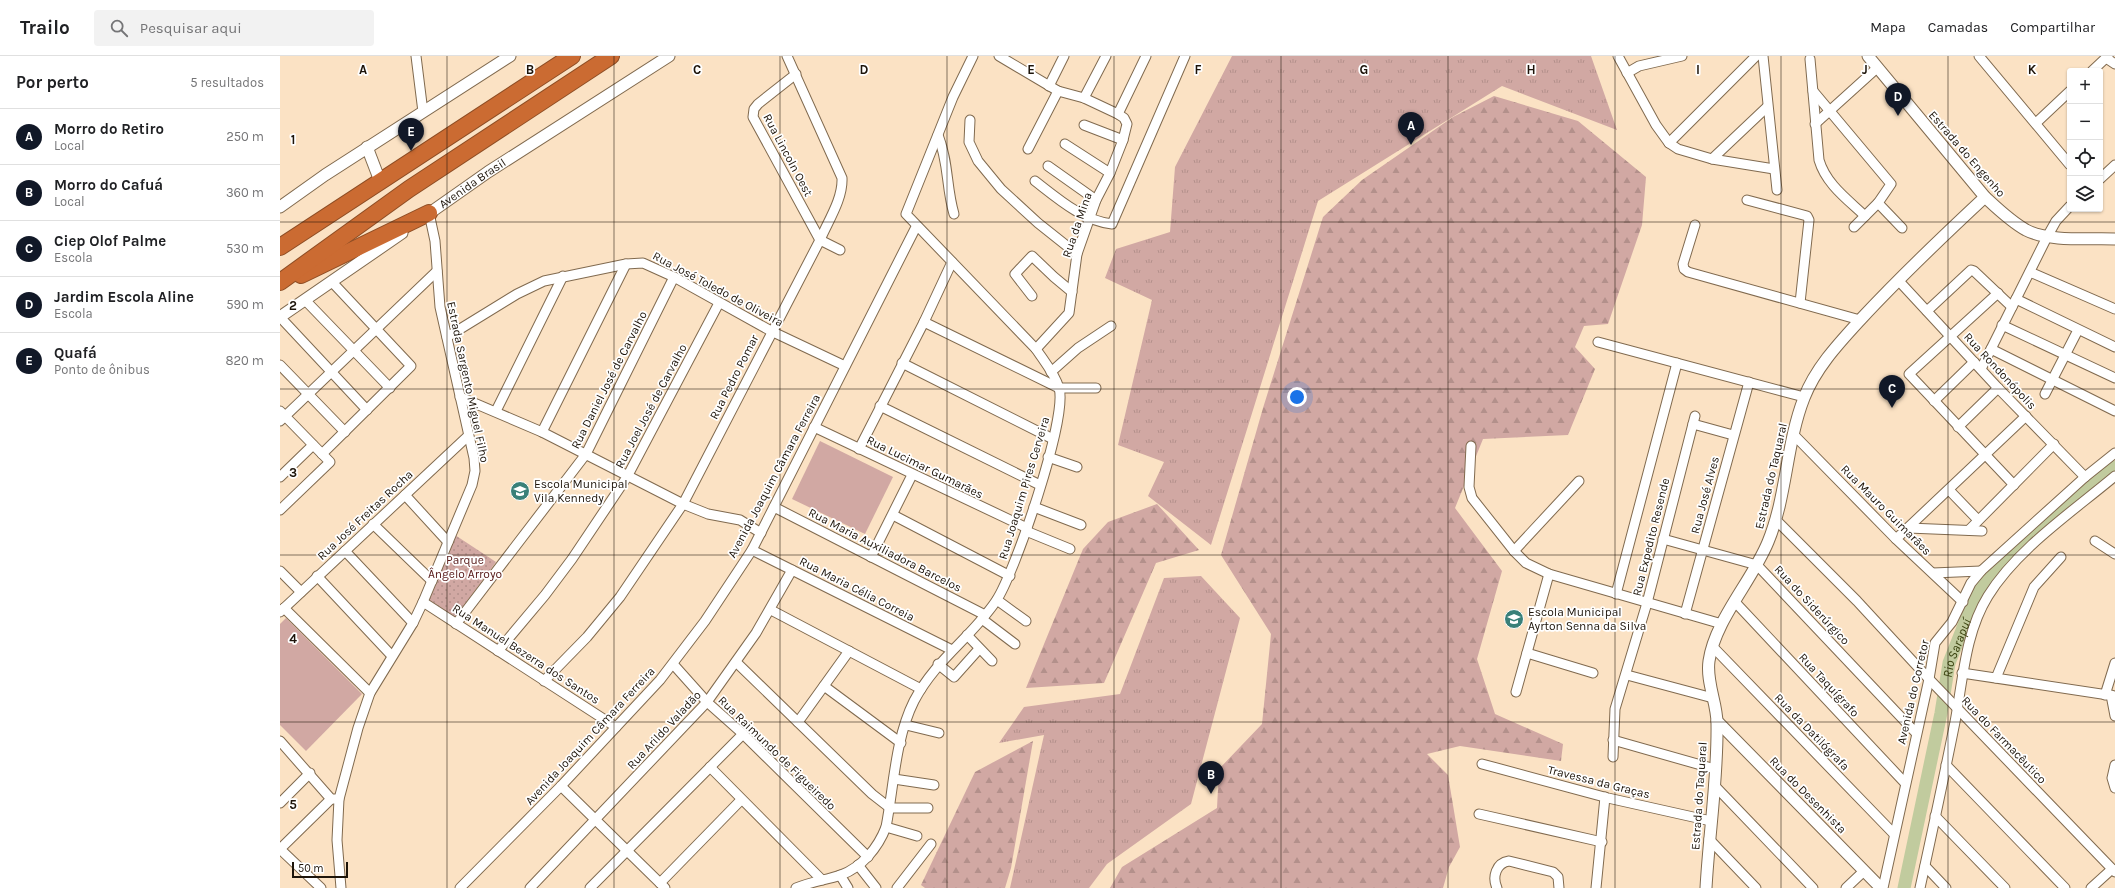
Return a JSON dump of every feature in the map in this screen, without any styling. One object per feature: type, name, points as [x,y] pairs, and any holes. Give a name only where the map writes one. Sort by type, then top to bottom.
[{"type":"highway","points":[[280,247],[572,56]]},
{"type":"highway","points":[[280,282],[409,189],[611,56]]},
{"type":"highway","points":[[280,286],[429,213]]},
{"type":"street","points":[[416,56],[423,112]]},
{"type":"street","points":[[280,207],[368,147],[510,56]]},
{"type":"street","name":"Avenida Brasil","points":[[280,317],[500,164],[669,56]]},
{"type":"street","name":"Rua Pedro Pomar","points":[[544,681],[586,637],[620,597],[683,504],[771,331],[820,240],[839,197],[842,187],[842,178],[787,56]]},
{"type":"street","points":[[916,227],[908,217],[906,210],[953,96],[973,56]]},
{"type":"street","points":[[1001,56],[1058,91],[1084,98],[1118,114],[1146,56]]},
{"type":"street","points":[[1049,86],[1064,56]]},
{"type":"street","points":[[1084,98],[1106,56]]},
{"type":"street","points":[[1036,181],[1061,201],[1089,217],[1109,224],[1113,223],[1127,185],[1185,56]]},
{"type":"street","points":[[1618,56],[1669,143],[1678,149],[1712,159],[1774,169]]},
{"type":"street","points":[[1627,73],[1639,66],[1682,56]]},
{"type":"street","points":[[1669,143],[1756,56]]},
{"type":"street","points":[[1763,56],[1767,107],[1777,190]]},
{"type":"street","name":"Estrada do Engenho","points":[[1869,56],[1877,68],[1984,197],[2006,217],[2027,230],[2047,237],[2115,239]]},
{"type":"street","points":[[1980,56],[2067,161]]},
{"type":"street","points":[[2095,68],[2107,57],[2115,64]]},
{"type":"street","points":[[1810,60],[1815,124],[1819,160],[1822,171],[1827,179],[1865,216]]},
{"type":"street","points":[[1815,124],[1877,68]]},
{"type":"street","name":"Rua Lincoln Oest","points":[[796,74],[758,104],[754,109],[753,117],[820,240]]},
{"type":"street","points":[[1028,149],[1058,91]]},
{"type":"street","points":[[1813,91],[1889,181],[1890,187],[1878,203],[1854,227]]},
{"type":"street","points":[[2036,123],[2067,95]]},
{"type":"street","points":[[1712,159],[1767,107]]},
{"type":"street","name":"Rua da Mina","points":[[1036,349],[1069,313],[1077,254],[1089,217],[1110,173],[1123,140],[1127,124],[1124,118],[1118,114]]},
{"type":"street","points":[[970,120],[969,142],[978,161],[1001,188],[1038,223],[1077,254]]},
{"type":"street","points":[[1084,125],[1123,140]]},
{"type":"street","points":[[938,135],[945,153],[954,214]]},
{"type":"street","points":[[1065,144],[1110,173]]},
{"type":"street","points":[[368,147],[380,181]]},
{"type":"street","points":[[2103,176],[2115,165]]},
{"type":"street","points":[[1048,166],[1096,200]]},
{"type":"street","name":"Estrada do Taquaral","points":[[1706,888],[1714,785],[1717,721],[1708,678],[1709,661],[1722,624],[1757,565],[1776,520],[1793,434],[1804,396],[1815,375],[1832,352],[1860,320],[1898,280],[1984,197]]},
{"type":"street","points":[[1747,200],[1807,216],[1809,220],[1800,303]]},
{"type":"street","points":[[1878,203],[1902,228]]},
{"type":"street","points":[[1981,369],[2047,237],[2056,221],[2067,209]]},
{"type":"street","name":"Estrada Sargento Miguel Filho","points":[[341,888],[335,799],[370,693],[413,623],[423,602],[472,485],[475,471],[474,458],[440,307],[435,241],[429,213]]},
{"type":"street","points":[[1695,225],[1684,264],[1684,269],[1688,272],[1860,320]]},
{"type":"street","name":"Rua Joaquim Pires Cerveira","points":[[796,888],[840,875],[858,865],[868,857],[881,840],[886,827],[901,743],[910,711],[921,689],[938,664],[967,635],[997,600],[1010,576],[1034,507],[1060,410],[1059,388],[1051,372],[1036,349],[916,227]]},
{"type":"street","name":"Avenida Joaquim Câmara Ferreira","points":[[463,887],[616,727],[689,644],[752,550],[916,227]]},
{"type":"street","points":[[820,240],[840,250]]},
{"type":"street","points":[[1032,296],[1015,274],[1032,256],[1072,292]]},
{"type":"street","points":[[859,449],[924,322],[952,262]]},
{"type":"street","name":"Rua José Toledo de Oliveira","points":[[447,337],[534,285],[563,276],[636,263],[650,265],[771,331],[845,366]]},
{"type":"street","points":[[542,432],[626,264]]},
{"type":"street","points":[[1927,311],[1967,271],[1971,270],[1998,293],[2014,303],[2115,347]]},
{"type":"street","points":[[280,510],[330,462],[282,416],[331,372],[437,271]]},
{"type":"street","points":[[2030,272],[2115,308]]},
{"type":"street","points":[[496,412],[563,276]]},
{"type":"street","name":"Rua Daniel José de Carvalho","points":[[456,624],[586,454],[674,277]]},
{"type":"street","name":"Rua Rondonópolis","points":[[1898,280],[1998,388],[2085,477]]},
{"type":"street","points":[[322,454],[408,371],[410,365],[332,282]]},
{"type":"street","points":[[1998,293],[1910,371],[1909,374],[1910,377],[1986,454],[2014,485]]},
{"type":"street","points":[[306,300],[390,388]]},
{"type":"street","name":"Rua Joel José de Carvalho","points":[[498,651],[545,595],[572,559],[628,477],[718,303]]},
{"type":"street","points":[[280,317],[367,410]]},
{"type":"street","points":[[924,322],[1059,388],[1096,388]]},
{"type":"street","points":[[2002,325],[2115,378]]},
{"type":"street","points":[[1051,372],[1078,348],[1110,326]]},
{"type":"street","points":[[2045,394],[2078,330]]},
{"type":"street","points":[[1598,342],[1804,396]]},
{"type":"street","points":[[1991,349],[2115,411]]},
{"type":"street","points":[[1934,401],[1974,362]]},
{"type":"street","points":[[1616,594],[1677,363]]},
{"type":"street","points":[[902,364],[1053,439]]},
{"type":"street","points":[[280,365],[345,432]]},
{"type":"street","name":"Rua José Alves","points":[[1685,614],[1733,435],[1749,382]]},
{"type":"street","points":[[1958,426],[1998,388]]},
{"type":"street","points":[[460,398],[542,432],[683,504],[708,514],[740,520],[761,533]]},
{"type":"street","points":[[880,406],[1040,485]]},
{"type":"street","points":[[1896,539],[2026,416]]},
{"type":"street","name":"Rua Expedito Resende","points":[[1613,757],[1615,709],[1627,675],[1647,603],[1694,420],[1733,435]]},
{"type":"street","name":"Rua Lucimar Gumarães","points":[[814,427],[1026,530],[1070,549]]},
{"type":"street","name":"Rua Mauro Guimarães","points":[[1793,434],[1896,539],[1963,602]]},
{"type":"street","name":"Rua José Freitas Rocha","points":[[282,610],[468,436]]},
{"type":"street","points":[[1969,530],[2054,444]]},
{"type":"street","points":[[280,477],[313,445]]},
{"type":"street","points":[[1472,446],[1469,487],[1472,498],[1514,551],[1526,563],[1549,574],[1722,624]]},
{"type":"street","name":"Avenida do Corretor","points":[[1882,888],[1916,733],[1932,682],[1935,643],[1952,622],[1971,583],[1981,571],[2085,477],[2115,453]]},
{"type":"street","points":[[1048,457],[1077,467]]},
{"type":"street","points":[[871,557],[912,475]]},
{"type":"street","points":[[1920,888],[1946,765],[1962,673],[1976,619],[1988,596],[2004,574],[2021,555],[2115,476]]},
{"type":"street","points":[[1514,551],[1579,481]]},
{"type":"street","points":[[1949,490],[1978,520]]},
{"type":"street","points":[[405,495],[448,542]]},
{"type":"street","name":"Rua Maria Auxiliadora Barcelos","points":[[774,507],[983,617],[1015,644]]},
{"type":"street","points":[[1034,507],[1081,525]]},
{"type":"street","points":[[893,515],[1010,576]]},
{"type":"street","name":"Rua do Farmacêutico","points":[[1776,520],[1857,601],[1949,700],[2113,870]]},
{"type":"street","points":[[374,524],[432,581]]},
{"type":"street","points":[[1908,528],[1982,531]]},
{"type":"street","name":"Rua do Siderúrgico","points":[[1663,539],[1757,565],[1916,733]]},
{"type":"street","points":[[2095,541],[2115,554]]},
{"type":"street","points":[[345,550],[413,623]]},
{"type":"street","name":"Rua Maria Célia Correia","points":[[752,550],[952,650]]},
{"type":"street","points":[[1996,678],[2032,592],[2040,579],[2061,557]]},
{"type":"street","name":"Rua Arildo Valadão","points":[[530,888],[594,820],[645,769],[707,702],[771,610],[792,570]]},
{"type":"street","points":[[280,571],[301,592]]},
{"type":"street","points":[[1933,573],[1981,571]]},
{"type":"street","points":[[1516,692],[1549,574]]},
{"type":"street","points":[[317,576],[392,656]]},
{"type":"street","points":[[997,600],[1026,621]]},
{"type":"street","name":"Rua Manuel Bezerra dos Santos","points":[[423,602],[616,727]]},
{"type":"street","name":"Rua Taquígrafo","points":[[1735,602],[1905,783]]},
{"type":"street","points":[[282,610],[370,693]]},
{"type":"street","points":[[771,610],[921,689]]},
{"type":"street","points":[[967,635],[992,661]]},
{"type":"street","name":"Rua da Datilógrafa","points":[[1713,647],[1894,834]]},
{"type":"street","points":[[938,664],[954,677],[979,649]]},
{"type":"street","points":[[798,722],[849,651]]},
{"type":"street","points":[[1527,653],[1593,673]]},
{"type":"street","points":[[736,662],[855,778],[890,808],[928,808]]},
{"type":"street","points":[[2115,663],[2111,695],[2115,716]]},
{"type":"street","name":"Rua Raimundo de Figueiredo","points":[[673,664],[707,702],[743,734],[868,857]]},
{"type":"street","points":[[1962,673],[2111,695]]},
{"type":"street","points":[[1627,675],[1713,698]]},
{"type":"street","points":[[824,686],[901,743]]},
{"type":"street","name":"Rua do Desenhista","points":[[1717,721],[1882,888]]},
{"type":"street","points":[[906,725],[939,733]]},
{"type":"street","points":[[592,887],[626,849],[743,734]]},
{"type":"street","points":[[1613,740],[1715,769]]},
{"type":"street","points":[[280,741],[335,799],[280,849],[321,888]]},
{"type":"street","name":"Travessa da Graças","points":[[1482,764],[1605,797],[1711,821]]},
{"type":"street","points":[[1946,765],[2065,888]]},
{"type":"street","points":[[2115,765],[2112,778],[2115,788]]},
{"type":"street","points":[[710,767],[741,800],[822,880]]},
{"type":"street","points":[[280,803],[310,773]]},
{"type":"street","points":[[894,779],[934,785]]},
{"type":"street","points":[[1714,785],[1813,888]]},
{"type":"street","points":[[561,786],[662,886],[741,800]]},
{"type":"street","points":[[1596,888],[1602,842],[1605,797]]},
{"type":"street","points":[[1479,814],[1602,842]]},
{"type":"street","points":[[1935,816],[2005,888]]},
{"type":"street","points":[[886,827],[917,836]]},
{"type":"street","points":[[1709,839],[1756,888]]},
{"type":"street","points":[[897,888],[931,844]]},
{"type":"street","points":[[1497,888],[1494,881],[1499,866],[1502,862],[1509,861],[1557,874],[1560,888]]},
{"type":"street","points":[[858,865],[876,888]]},
{"type":"street","points":[[1925,866],[1946,888]]},
{"type":"street","points":[[2091,888],[2113,870]]},
{"type":"street","points":[[1846,888],[1864,871]]},
{"type":"street","points":[[840,875],[848,888]]},
{"type":"green space","points":[[1232,56],[1591,56],[1617,130],[1502,86],[1318,201],[1211,545],[1148,496],[1164,462],[1118,445],[1152,300],[1105,278],[1116,249],[1170,232],[1175,167]]},
{"type":"green space","points":[[1494,96],[1578,121],[1646,177],[1642,225],[1608,324],[1584,326],[1575,347],[1595,369],[1568,435],[1483,439],[1455,508],[1502,571],[1477,659],[1495,714],[1563,744],[1561,761],[1460,746],[1427,754],[1448,775],[1460,847],[1449,867],[1443,888],[1110,888],[1122,867],[1217,808],[1219,769],[1262,724],[1271,634],[1221,555],[1263,408],[1323,217],[1362,180],[1453,117]]},
{"type":"green space","points":[[820,441],[893,477],[865,534],[792,499]]},
{"type":"green space","points":[[1157,504],[1199,550],[1156,563],[1104,683],[1026,688],[1083,549],[1108,522]]},
{"type":"green space","name":"Parque Ângelo Arroyo","points":[[455,535],[496,562],[453,620],[427,600]]},
{"type":"green space","points":[[1201,576],[1240,618],[1191,804],[1107,864],[1089,888],[1010,888],[1044,735],[999,743],[1024,707],[1120,694],[1164,578]]},
{"type":"green space","points":[[286,618],[362,694],[306,751],[280,725],[280,624]]},
{"type":"green space","points":[[1033,741],[1011,868],[1005,888],[925,888],[921,885],[975,772]]},
{"type":"waterway","name":"Rio Sarapuí","points":[[1904,888],[1941,713],[1949,663],[1978,590],[2002,561],[2115,467]]},
{"type":"place","name":"Jardim Escola Aline","points":[[1898,116]]},
{"type":"place","name":"Morro do Retiro","points":[[1411,145]]},
{"type":"place","name":"Quafá","points":[[411,151]]},
{"type":"place","name":"Ciep Olof Palme","points":[[1892,408]]},
{"type":"place","name":"Escola Municipal Vila Kennedy","points":[[520,491]]},
{"type":"place","name":"Escola Municipal Ayrton Senna da Silva","points":[[1514,619]]},
{"type":"place","name":"Morro do Cafuá","points":[[1211,794]]}]
